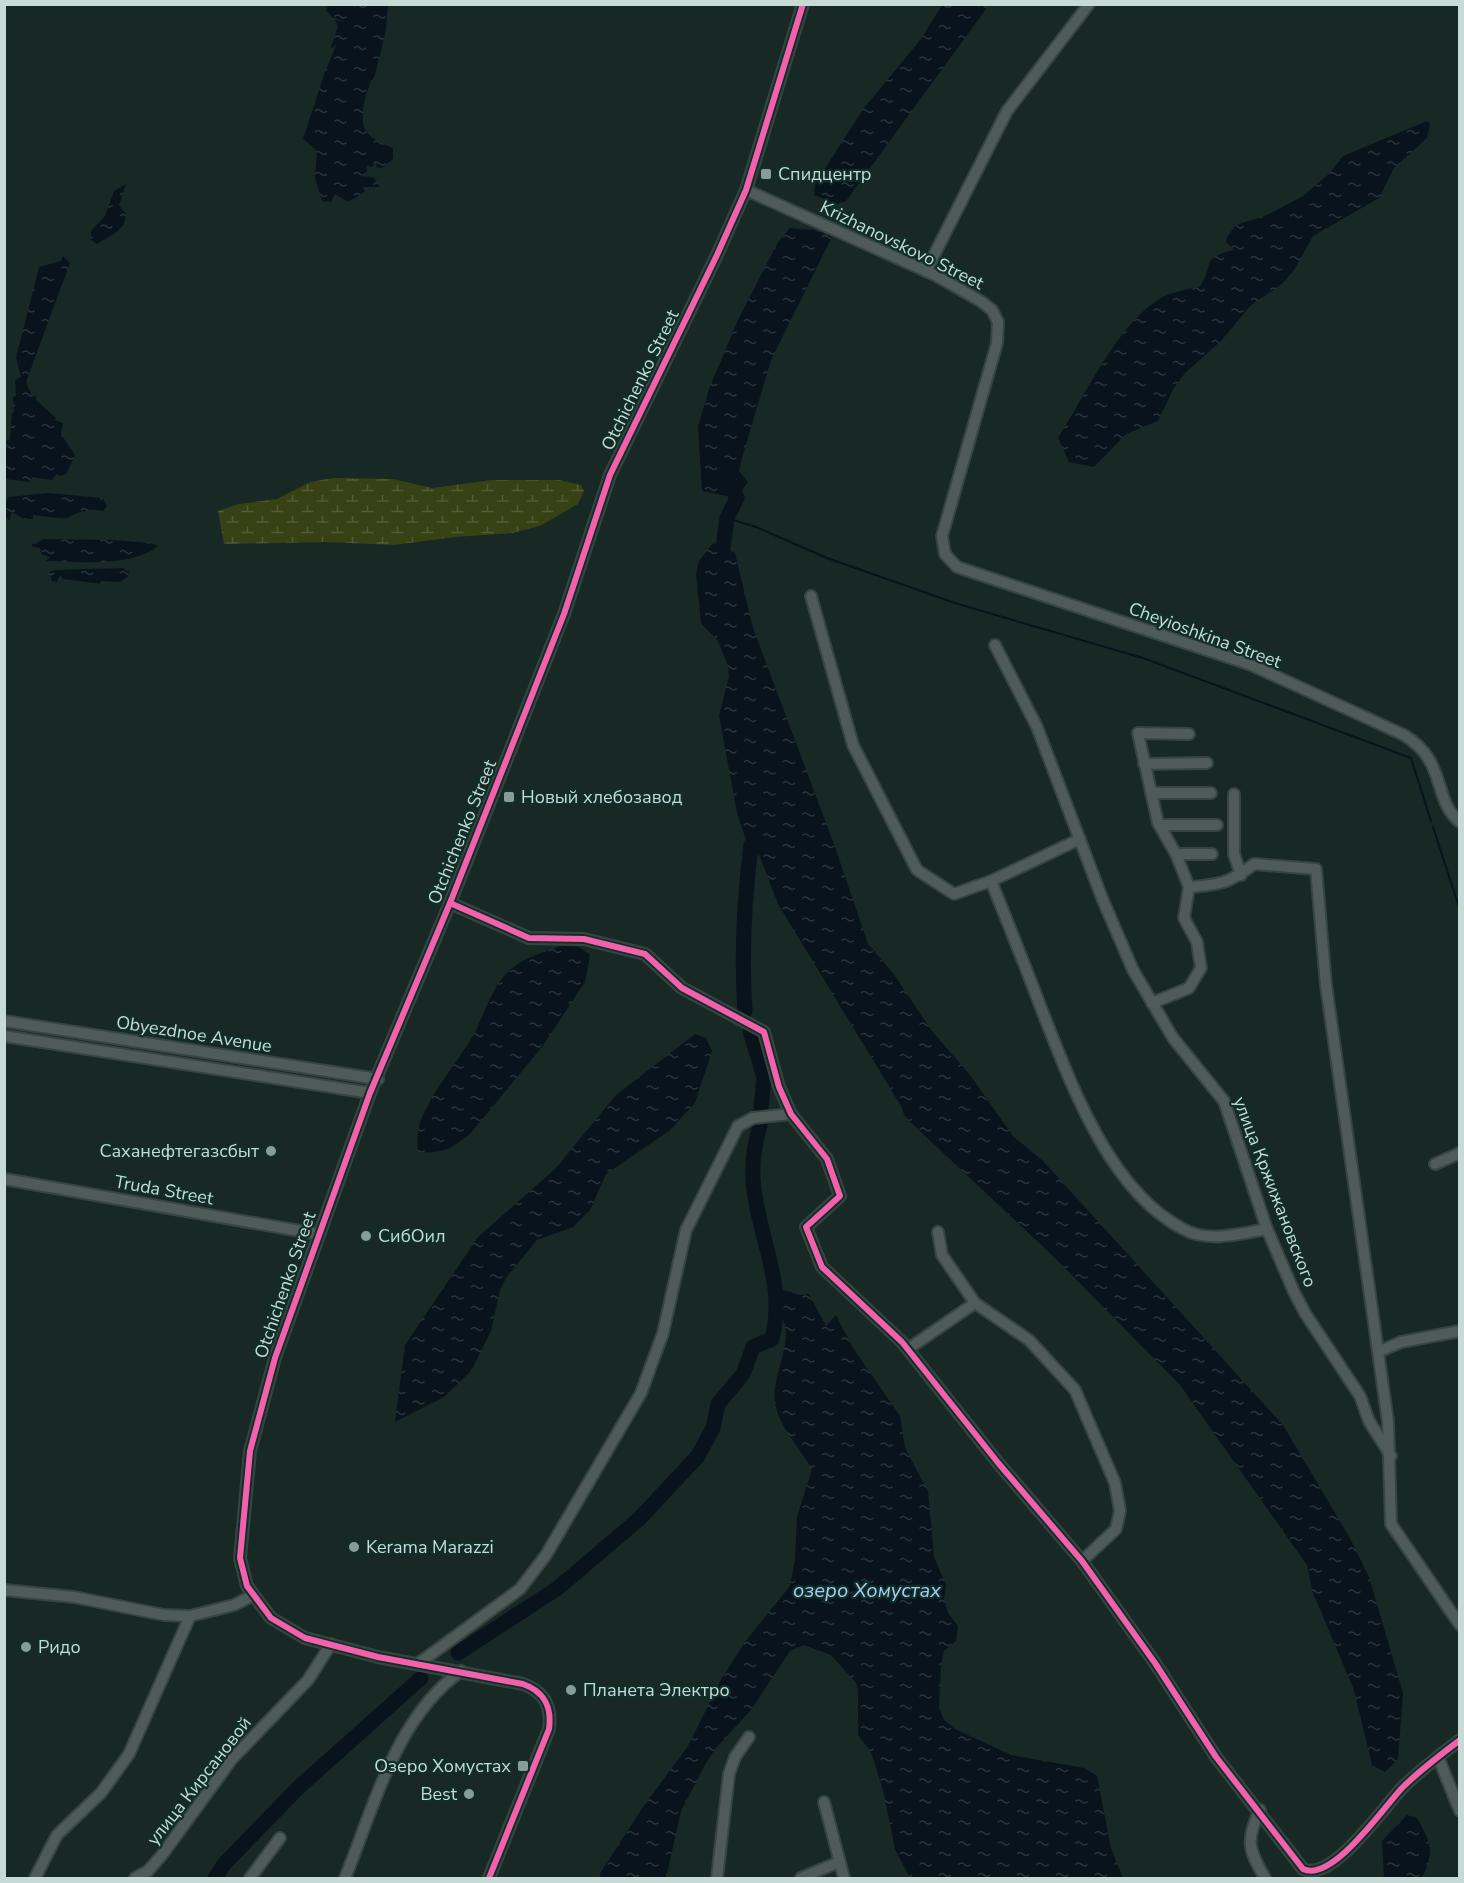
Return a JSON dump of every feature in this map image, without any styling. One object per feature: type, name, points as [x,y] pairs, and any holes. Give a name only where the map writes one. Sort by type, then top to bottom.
[{"type":"street","name":"Otchichenko Street","points":[[489,1878],[546,1739],[551,1714],[542,1695],[530,1687],[461,1671],[378,1657],[331,1644],[288,1630],[271,1618],[252,1596],[243,1574],[240,1558],[250,1451],[274,1358],[317,1234],[370,1093],[378,1079],[450,903],[564,614],[610,476],[746,190],[803,4]]},
{"type":"street","points":[[926,271],[1007,111],[1089,4]]},
{"type":"street","name":"Krizhanovskovo Street","points":[[746,190],[926,271],[992,310],[998,322],[997,343],[942,536],[945,554],[957,567]]},
{"type":"street","name":"Cheyioshkina Street","points":[[957,567],[1249,664],[1404,735],[1429,757],[1449,809],[1460,822]]},
{"type":"street","points":[[811,596],[853,746],[917,870],[954,894],[991,881],[1080,839]]},
{"type":"street","name":"улица Кржижановского","points":[[995,645],[1037,727],[1133,970],[1173,1038],[1224,1101],[1267,1229],[1305,1313],[1360,1396],[1369,1421],[1391,1456]]},
{"type":"street","points":[[1152,1003],[1189,988],[1201,968],[1197,942],[1184,918],[1189,887],[1162,825],[1158,823],[1138,733],[1189,734]]},
{"type":"street","points":[[1144,764],[1207,763]]},
{"type":"street","points":[[1150,794],[1211,793]]},
{"type":"street","points":[[1234,794],[1234,854],[1241,875]]},
{"type":"street","points":[[1162,825],[1217,825]]},
{"type":"street","points":[[1176,854],[1212,854]]},
{"type":"street","points":[[1189,887],[1220,885],[1241,875],[1254,864],[1316,868],[1326,985],[1380,1351],[1391,1456],[1391,1524],[1460,1625]]},
{"type":"street","points":[[991,881],[1086,1118],[1132,1186],[1154,1210],[1184,1230],[1221,1237],[1267,1229]]},
{"type":"street","points":[[450,903],[529,938],[584,939],[645,954],[682,988],[764,1032],[780,1087],[791,1114],[827,1159],[840,1196],[806,1227],[822,1267],[908,1349],[999,1464],[1082,1561],[1155,1663],[1216,1757],[1260,1810],[1298,1865],[1307,1872],[1319,1871],[1347,1852],[1402,1788],[1460,1740]]},
{"type":"street","name":"Obyezdnoe Avenue","points":[[4,1021],[378,1079]]},
{"type":"street","name":"Obyezdnoe Avenue","points":[[4,1036],[370,1093]]},
{"type":"street","points":[[419,1663],[520,1589],[546,1555],[641,1393],[663,1333],[686,1230],[738,1126],[753,1118],[791,1114]]},
{"type":"street","points":[[1435,1164],[1460,1153]]},
{"type":"street","name":"Truda Street","points":[[4,1179],[317,1234]]},
{"type":"street","points":[[938,1232],[942,1255],[975,1303],[1029,1340],[1075,1390],[1115,1483],[1120,1511],[1116,1529],[1082,1561]]},
{"type":"street","points":[[908,1349],[975,1303]]},
{"type":"street","points":[[1380,1351],[1401,1342],[1460,1331]]},
{"type":"street","points":[[4,1590],[74,1597],[150,1613],[190,1616],[234,1605],[252,1596]]},
{"type":"street","points":[[35,1878],[57,1835],[102,1793],[129,1754],[190,1616]]},
{"type":"street","name":"улица Кирсановой","points":[[135,1878],[148,1871],[162,1855],[239,1751],[308,1680],[331,1644]]},
{"type":"street","points":[[345,1878],[405,1731],[430,1698],[461,1671]]},
{"type":"street","points":[[717,1878],[729,1774],[735,1757],[749,1737]]},
{"type":"street","points":[[1438,1757],[1460,1811]]},
{"type":"street","points":[[824,1802],[844,1878]]},
{"type":"street","points":[[1260,1810],[1251,1829],[1250,1838],[1254,1858],[1265,1878]]},
{"type":"street","points":[[250,1878],[280,1838]]},
{"type":"street","points":[[801,1878],[839,1862]]},
{"type":"green space","points":[[333,478],[393,479],[432,488],[492,480],[559,480],[581,485],[584,491],[578,504],[540,526],[512,533],[394,545],[326,542],[224,544],[218,511],[239,504],[277,499],[310,482]]},
{"type":"water","points":[[329,4],[388,5],[386,30],[374,79],[370,81],[365,98],[363,118],[366,131],[370,136],[393,148],[393,159],[382,168],[376,167],[377,161],[372,167],[366,165],[367,171],[361,176],[373,177],[380,187],[363,187],[365,192],[348,202],[335,194],[331,202],[322,201],[315,178],[317,151],[303,139],[337,43],[333,48],[331,47],[338,26],[335,20],[345,22],[332,17],[326,10]]},
{"type":"water","points":[[942,5],[989,5],[846,201],[836,204],[814,195],[815,184],[864,108],[921,39]]},
{"type":"water","points":[[1427,121],[1430,124],[1427,138],[1394,168],[1379,198],[1313,236],[1294,270],[1282,284],[1251,305],[1221,341],[1185,373],[1174,388],[1158,421],[1126,434],[1094,467],[1069,462],[1058,438],[1102,364],[1127,328],[1141,313],[1166,295],[1200,286],[1212,259],[1234,250],[1226,242],[1236,225],[1267,215],[1303,196],[1330,173],[1343,156]]},
{"type":"water","points":[[126,184],[119,205],[126,214],[123,225],[97,244],[91,240],[91,231],[105,216],[114,191]]},
{"type":"water","points":[[790,228],[814,230],[832,237],[771,360],[739,471],[748,482],[737,498],[702,491],[698,427],[709,389],[738,320],[778,242]]},
{"type":"water","points":[[63,256],[70,263],[26,382],[32,396],[36,396],[36,400],[56,418],[54,420],[63,423],[61,434],[75,455],[66,474],[60,476],[57,474],[52,480],[32,477],[30,482],[5,479],[5,449],[8,446],[5,442],[10,439],[12,413],[14,412],[13,397],[16,396],[15,380],[21,377],[16,358],[39,267],[61,261]]},
{"type":"water","points":[[48,493],[103,498],[107,506],[103,511],[84,511],[66,519],[33,515],[33,519],[24,519],[12,512],[9,521],[5,516],[5,503],[9,497]]},
{"type":"water","points":[[43,539],[113,540],[150,543],[158,546],[147,553],[120,560],[46,561],[50,557],[42,555],[40,548],[33,547],[30,542],[35,544]]},
{"type":"water","points":[[713,543],[735,553],[753,628],[835,847],[868,944],[893,973],[932,1031],[970,1075],[1013,1136],[1043,1161],[1283,1425],[1351,1540],[1369,1577],[1403,1693],[1398,1759],[1385,1772],[1372,1765],[1354,1690],[1313,1593],[1307,1565],[1180,1385],[1055,1258],[905,1117],[901,1106],[778,904],[760,857],[745,837],[737,813],[719,715],[729,677],[728,666],[718,641],[701,623],[696,574],[699,561]]},
{"type":"water","points":[[123,568],[130,573],[127,575],[129,576],[120,582],[101,581],[102,584],[63,579],[60,575],[57,582],[52,581],[50,575],[45,573],[56,570]]},
{"type":"water","points":[[561,946],[579,947],[590,955],[585,982],[542,1047],[470,1134],[446,1149],[418,1152],[419,1128],[426,1109],[470,1041],[492,994],[504,976],[522,961]]},
{"type":"water","points":[[695,1034],[706,1038],[712,1051],[695,1103],[669,1131],[606,1174],[590,1210],[573,1227],[537,1240],[506,1278],[500,1290],[491,1331],[471,1371],[444,1397],[395,1422],[405,1345],[478,1237],[556,1168],[616,1095]]},
{"type":"water","name":"озеро Хомустах","points":[[775,1287],[799,1295],[809,1294],[826,1326],[836,1315],[853,1348],[900,1416],[905,1448],[928,1491],[934,1557],[946,1585],[944,1599],[948,1613],[958,1626],[956,1641],[944,1651],[941,1665],[939,1707],[944,1720],[955,1729],[1011,1755],[1084,1768],[1097,1776],[1111,1848],[1123,1878],[910,1878],[895,1849],[883,1790],[871,1752],[858,1735],[856,1683],[831,1655],[804,1645],[790,1651],[751,1710],[716,1748],[706,1763],[681,1811],[666,1878],[597,1878],[643,1807],[688,1746],[722,1678],[745,1642],[790,1586],[795,1559],[797,1517],[812,1469],[785,1429],[775,1403],[774,1393],[786,1335],[784,1322],[772,1300]]},
{"type":"water","points":[[1407,1815],[1417,1818],[1426,1834],[1430,1847],[1429,1861],[1422,1878],[1384,1878],[1382,1841]]},
{"type":"waterway","points":[[723,548],[727,518],[737,498],[728,480]]},
{"type":"waterway","points":[[727,518],[756,527],[827,558],[958,604],[1143,658],[1411,758],[1431,821]]},
{"type":"waterway","points":[[1433,827],[1460,910]]},
{"type":"waterway","points":[[745,1011],[744,928],[751,845]]},
{"type":"waterway","points":[[750,1031],[764,1077],[761,1108]]},
{"type":"waterway","points":[[458,1653],[558,1588],[639,1519],[698,1456],[713,1428],[718,1404],[743,1374],[753,1347],[772,1339],[776,1300],[774,1281],[753,1181],[754,1157],[760,1125]]},
{"type":"waterway","points":[[215,1878],[225,1863],[299,1787],[421,1678]]},
{"type":"cycle path","points":[[489,1878],[549,1729],[550,1721],[545,1701],[537,1691],[523,1684],[378,1657],[305,1638],[271,1618],[247,1586],[240,1558],[250,1451],[275,1358],[370,1093],[450,903],[564,614],[610,475],[717,255],[746,190],[803,4]]},
{"type":"cycle path","points":[[450,903],[529,938],[584,939],[645,954],[682,988],[764,1032],[779,1087],[791,1114],[827,1159],[840,1196],[806,1227],[822,1267],[902,1342],[999,1464],[1082,1561],[1155,1663],[1216,1757],[1303,1869],[1315,1870],[1328,1865],[1342,1855],[1357,1841],[1402,1788],[1460,1740]]},
{"type":"place","name":"Спидцентр","points":[[766,174]]},
{"type":"place","name":"Новый хлебозавод","points":[[509,797]]},
{"type":"place","name":"Саханефтегазсбыт","points":[[271,1151]]},
{"type":"place","name":"СибОил","points":[[366,1236]]},
{"type":"place","name":"Kerama Marazzi","points":[[354,1547]]},
{"type":"place","name":"Ридо","points":[[26,1647]]},
{"type":"place","name":"Планета Электро","points":[[571,1690]]},
{"type":"place","name":"Озеро Хомустах","points":[[523,1766]]},
{"type":"place","name":"Best","points":[[469,1794]]}]
